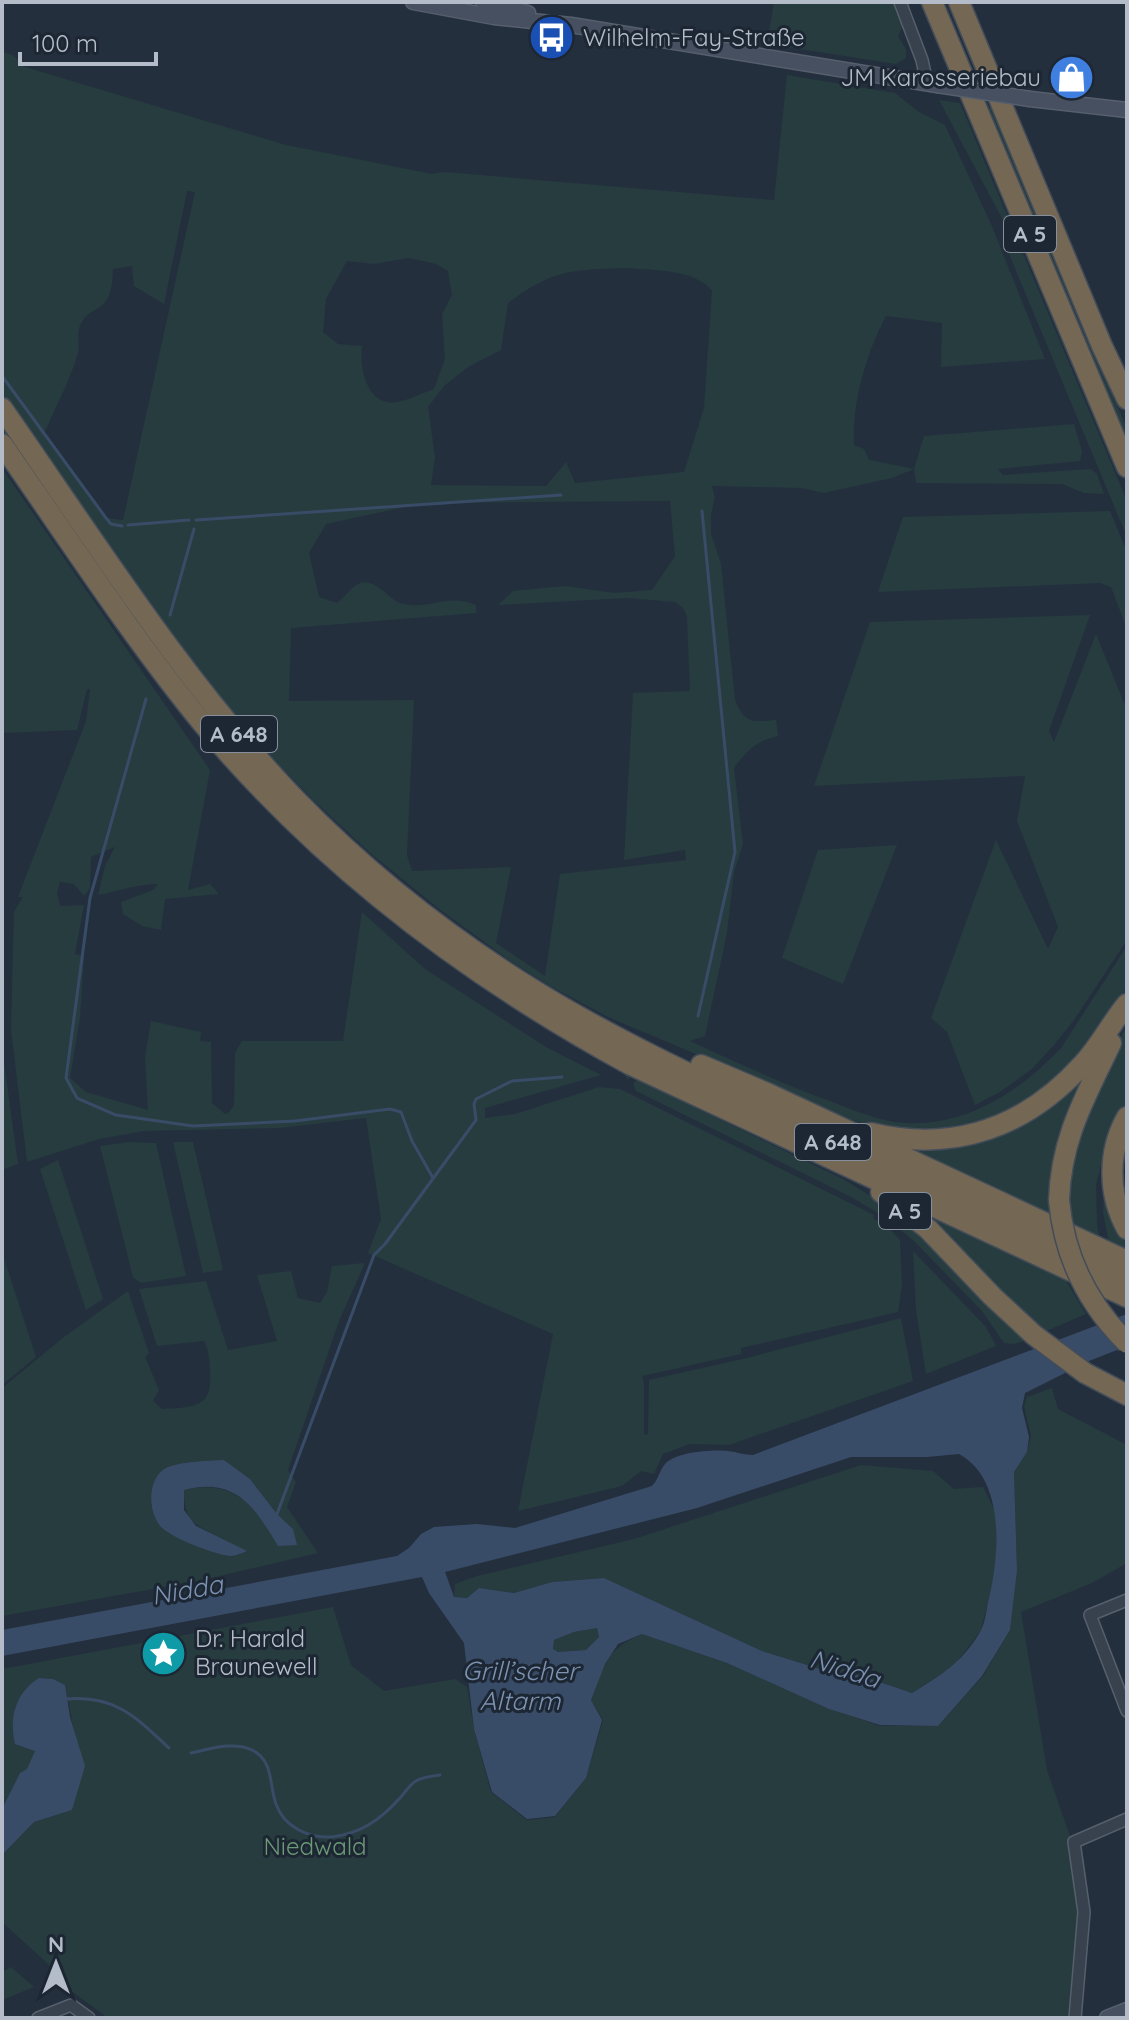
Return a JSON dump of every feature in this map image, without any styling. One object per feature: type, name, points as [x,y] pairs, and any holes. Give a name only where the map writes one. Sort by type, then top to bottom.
[{"type":"highway","name":"A 5","points":[[932,2],[1127,467]]},
{"type":"highway","name":"A 5","points":[[959,2],[1127,399]]},
{"type":"highway","name":"A 648","points":[[2,408],[211,702],[295,799],[343,846],[432,919],[543,996],[682,1070],[1123,1290]]},
{"type":"highway","name":"A 648","points":[[2,444],[151,657],[205,725],[265,793],[344,870],[409,923],[555,1024],[684,1092],[1123,1290]]},
{"type":"highway","name":"A 648","points":[[543,996],[767,1093],[1127,1261]]},
{"type":"highway","name":"A 648","points":[[767,1093],[886,1137],[915,1140],[964,1137],[1012,1121],[1042,1102],[1084,1063],[1127,1007]]},
{"type":"highway","points":[[1127,1007],[1073,1123],[1063,1154],[1059,1200],[1062,1229],[1073,1266],[1103,1317],[1127,1343]]},
{"type":"highway","points":[[1127,1117],[1115,1146],[1112,1175],[1117,1208],[1127,1229]]},
{"type":"highway","name":"A 5","points":[[853,1170],[928,1229],[1034,1335],[1062,1356],[1120,1387]]},
{"type":"main road","points":[[483,2],[571,25]]},
{"type":"main road","points":[[424,3],[1030,99],[1127,110]]},
{"type":"main road","points":[[1107,2018],[1127,2010]]},
{"type":"street","points":[[900,2],[932,84]]},
{"type":"street","points":[[1127,1600],[1090,1615],[1127,1711]]},
{"type":"street","points":[[1075,2018],[1084,1912],[1074,1842],[1127,1819]]},
{"type":"street","points":[[38,2018],[71,2005],[89,2018]]},
{"type":"green space","points":[[774,2],[898,2],[905,20],[898,36],[906,49],[906,58],[896,64],[767,44]]},
{"type":"green space","points":[[3,52],[13,55],[25,67],[286,145],[432,174],[444,172],[774,200],[787,75],[895,93],[919,112],[945,125],[991,224],[1045,359],[941,367],[942,323],[886,316],[872,346],[862,379],[855,412],[854,445],[864,449],[869,460],[914,469],[892,478],[824,493],[801,488],[712,486],[715,498],[711,534],[721,564],[735,700],[742,714],[751,720],[776,720],[778,736],[753,747],[734,768],[743,844],[734,872],[727,933],[705,1036],[690,1041],[777,1080],[870,1116],[903,1123],[929,1123],[978,1109],[1001,1097],[1043,1066],[1061,1048],[1127,946],[1127,987],[1105,1023],[1065,1072],[1011,1113],[950,1131],[874,1127],[850,1119],[608,1017],[509,960],[439,909],[369,852],[314,801],[255,740],[194,667],[2,393]],"holes":[[[187,191],[195,192],[123,520],[105,518],[44,434],[75,363],[79,350],[79,329],[88,314],[109,296],[113,269],[132,266],[134,286],[164,304]],[[409,258],[436,264],[448,271],[452,295],[442,314],[445,359],[434,389],[397,402],[387,402],[372,392],[364,375],[362,346],[338,344],[323,332],[326,299],[347,261],[374,264]],[[627,268],[672,272],[694,278],[712,290],[704,408],[684,472],[575,483],[566,462],[546,486],[431,485],[435,457],[428,407],[444,386],[468,367],[501,350],[508,303],[538,283],[577,271]],[[670,501],[675,556],[652,590],[614,593],[565,586],[513,591],[498,605],[627,598],[675,602],[687,616],[690,691],[633,693],[624,860],[685,850],[686,860],[560,874],[545,976],[496,943],[511,867],[412,871],[407,855],[414,700],[289,701],[291,628],[476,613],[476,605],[465,602],[403,604],[366,582],[357,585],[337,603],[319,597],[309,553],[326,524],[423,503]]]},
{"type":"green space","points":[[939,100],[960,103],[1127,501],[1127,537],[1009,254],[1006,226]]},
{"type":"green space","points":[[988,107],[993,108],[1127,429],[1127,441]]},
{"type":"green space","points":[[1074,424],[1082,451],[1080,461],[998,469],[1003,475],[1091,469],[1097,474],[1104,494],[1084,493],[1062,484],[916,483],[914,469],[924,436]]},
{"type":"green space","points":[[2,468],[210,770],[188,890],[210,884],[219,894],[165,899],[161,930],[142,926],[123,914],[121,902],[153,890],[158,884],[98,895],[105,866],[115,847],[91,857],[90,888],[84,896],[74,884],[60,882],[57,893],[60,906],[84,905],[75,954],[84,956],[80,1017],[70,1078],[86,1092],[148,1110],[145,1057],[151,1021],[201,1032],[200,1041],[211,1042],[212,1103],[225,1114],[228,1113],[234,1106],[235,1053],[242,1041],[343,1041],[362,912],[425,969],[546,1047],[601,1075],[485,1108],[485,1118],[515,1114],[599,1087],[620,1089],[874,1215],[873,1218],[888,1227],[900,1240],[902,1285],[898,1312],[741,1348],[741,1354],[642,1376],[644,1435],[648,1434],[649,1380],[901,1318],[913,1381],[729,1445],[690,1444],[663,1454],[654,1474],[641,1471],[622,1486],[518,1511],[553,1334],[368,1253],[381,1219],[366,1118],[279,1128],[144,1131],[99,1139],[27,1162],[11,1030],[14,912],[23,897],[18,897],[86,721],[90,689],[87,689],[77,730],[2,733]]},
{"type":"green space","points":[[1110,511],[1127,552],[1127,629],[1111,587],[1100,583],[878,592],[903,517]]},
{"type":"green space","points":[[1090,615],[1049,731],[1054,742],[1096,634],[1127,710],[1127,940],[1074,1020],[1032,1069],[975,1105],[947,1032],[931,1018],[996,840],[1048,949],[1058,927],[1017,821],[1025,776],[814,786],[870,622]]},
{"type":"green space","points":[[280,822],[407,932],[359,894]]},
{"type":"green space","points":[[897,845],[843,984],[782,958],[818,850]]},
{"type":"green space","points":[[511,1006],[631,1075],[628,1080],[623,1073]]},
{"type":"green space","points":[[1127,1025],[1127,1111],[1103,1158],[1096,1184],[1100,1239],[1071,1226],[1068,1163],[1108,1063]]},
{"type":"green space","points":[[2,1047],[18,1164],[2,1170]]},
{"type":"green space","points":[[1097,1054],[1051,1192],[1050,1216],[893,1142],[967,1140]]},
{"type":"green space","points":[[637,1079],[843,1179],[895,1211],[1019,1332],[1024,1341],[1004,1343],[982,1311],[915,1242],[888,1219],[851,1197],[636,1091],[633,1084]]},
{"type":"green space","points":[[129,1142],[156,1143],[186,1276],[141,1283],[133,1277],[100,1146]]},
{"type":"green space","points":[[173,1142],[193,1142],[223,1270],[203,1273]]},
{"type":"green space","points":[[58,1160],[103,1299],[86,1310],[40,1169]]},
{"type":"green space","points":[[1104,1182],[1127,1239],[1127,1252],[1109,1243],[1103,1212]]},
{"type":"green space","points":[[902,1202],[1065,1279],[1086,1314],[1044,1332]]},
{"type":"green space","points":[[913,1251],[986,1327],[996,1346],[926,1374],[916,1310]]},
{"type":"green space","points":[[2,1252],[36,1357],[2,1385]]},
{"type":"green space","points":[[365,1263],[339,1321],[288,1470],[296,1482],[287,1507],[318,1553],[203,1580],[2,1616],[2,1388],[64,1337],[128,1291],[149,1353],[145,1357],[159,1390],[153,1401],[162,1409],[198,1404],[208,1394],[210,1385],[209,1356],[204,1341],[157,1346],[139,1289],[206,1281],[228,1350],[277,1341],[257,1275],[291,1271],[298,1298],[320,1303],[327,1292],[332,1266]],"holes":[[[224,1460],[250,1479],[293,1529],[278,1545],[251,1507],[230,1492],[202,1487],[184,1490],[189,1517],[224,1539],[152,1506]]]},
{"type":"green space","name":"Niedwald","points":[[1052,1388],[1058,1409],[1127,1445],[1127,1563],[1092,1583],[1021,1612],[1047,1770],[1072,1842],[1082,1914],[1069,2018],[108,2018],[70,1990],[47,1963],[2,1922],[2,1855],[34,1822],[72,1810],[75,1736],[65,1685],[53,1679],[39,1678],[36,1750],[2,1809],[2,1669],[333,1607],[351,1665],[384,1691],[455,1679],[467,1687],[474,1729],[491,1792],[527,1820],[555,1817],[586,1778],[603,1720],[591,1700],[613,1652],[642,1634],[727,1663],[830,1709],[880,1726],[938,1726],[983,1676],[1010,1630],[1017,1571],[1014,1472],[1027,1452],[1031,1436],[1024,1406],[1027,1397]]},
{"type":"green space","points":[[861,1465],[933,1471],[954,1489],[983,1487],[996,1513],[996,1569],[981,1630],[954,1666],[912,1693],[863,1676],[820,1669],[762,1651],[604,1578],[552,1582],[514,1593],[479,1588],[467,1598],[454,1597],[455,1584],[477,1576],[634,1539]]},
{"type":"green space","points":[[597,1628],[599,1637],[586,1650],[558,1652],[553,1649],[554,1640]]},
{"type":"green space","points":[[11,1967],[34,1987],[2,2000],[2,1972]]},
{"type":"water","name":"Grill’scher Altarm","points":[[1127,1314],[1127,1346],[1025,1393],[1022,1408],[1029,1437],[1027,1452],[1014,1472],[1017,1571],[1010,1630],[982,1676],[938,1726],[880,1725],[829,1709],[727,1663],[642,1634],[618,1644],[605,1664],[591,1700],[602,1720],[586,1778],[555,1816],[527,1819],[492,1792],[474,1729],[464,1643],[429,1593],[422,1577],[2,1656],[2,1630],[397,1556],[421,1534],[434,1527],[477,1524],[515,1528],[652,1486],[665,1464],[685,1454],[721,1450],[753,1455]],"holes":[[[959,1454],[974,1466],[985,1482],[992,1501],[996,1522],[992,1584],[983,1625],[973,1643],[950,1667],[912,1693],[862,1676],[820,1669],[762,1651],[604,1578],[552,1582],[514,1593],[479,1588],[467,1598],[454,1597],[445,1572],[697,1508],[851,1457]],[[597,1628],[599,1637],[586,1650],[558,1652],[553,1649],[554,1640]]]},
{"type":"water","points":[[224,1460],[250,1479],[293,1529],[297,1545],[278,1546],[251,1507],[230,1491],[217,1488],[184,1490],[184,1510],[196,1526],[247,1551],[230,1556],[214,1552],[161,1527],[153,1512],[151,1494],[161,1472],[182,1464]]},
{"type":"water","points":[[39,1678],[53,1679],[65,1685],[70,1717],[85,1766],[72,1810],[34,1822],[2,1855],[2,1809],[35,1751],[15,1744],[14,1716],[24,1691]]},
{"type":"waterway","points":[[2,376],[106,518],[111,524],[122,526]]},
{"type":"waterway","points":[[196,520],[561,495]]},
{"type":"waterway","points":[[698,1016],[735,852],[702,511]]},
{"type":"waterway","points":[[128,525],[189,520]]},
{"type":"waterway","points":[[170,615],[194,529]]},
{"type":"waterway","points":[[146,699],[90,898],[66,1078],[77,1098],[116,1115],[193,1126],[295,1121],[390,1109],[401,1112],[412,1141],[433,1178]]},
{"type":"waterway","points":[[277,1514],[374,1255],[476,1120],[476,1099],[512,1081],[562,1077]]},
{"type":"waterway","points":[[67,1699],[99,1701],[124,1710],[169,1748]]},
{"type":"waterway","points":[[191,1753],[230,1746],[252,1750],[264,1760],[276,1804],[285,1819],[298,1830],[322,1837],[351,1833],[369,1825],[392,1807],[414,1782],[440,1775]]},
{"type":"place","name":"Wilhelm-Fay-Straße","points":[[552,38]]},
{"type":"place","name":"JM Karosseriebau","points":[[1072,78]]},
{"type":"place","name":"Dr. Harald Braunewell","points":[[164,1653]]},
{"type":"water label","name":"Nidda","points":[[187,1590]]},
{"type":"water label","name":"Nidda","points":[[845,1669]]}]
